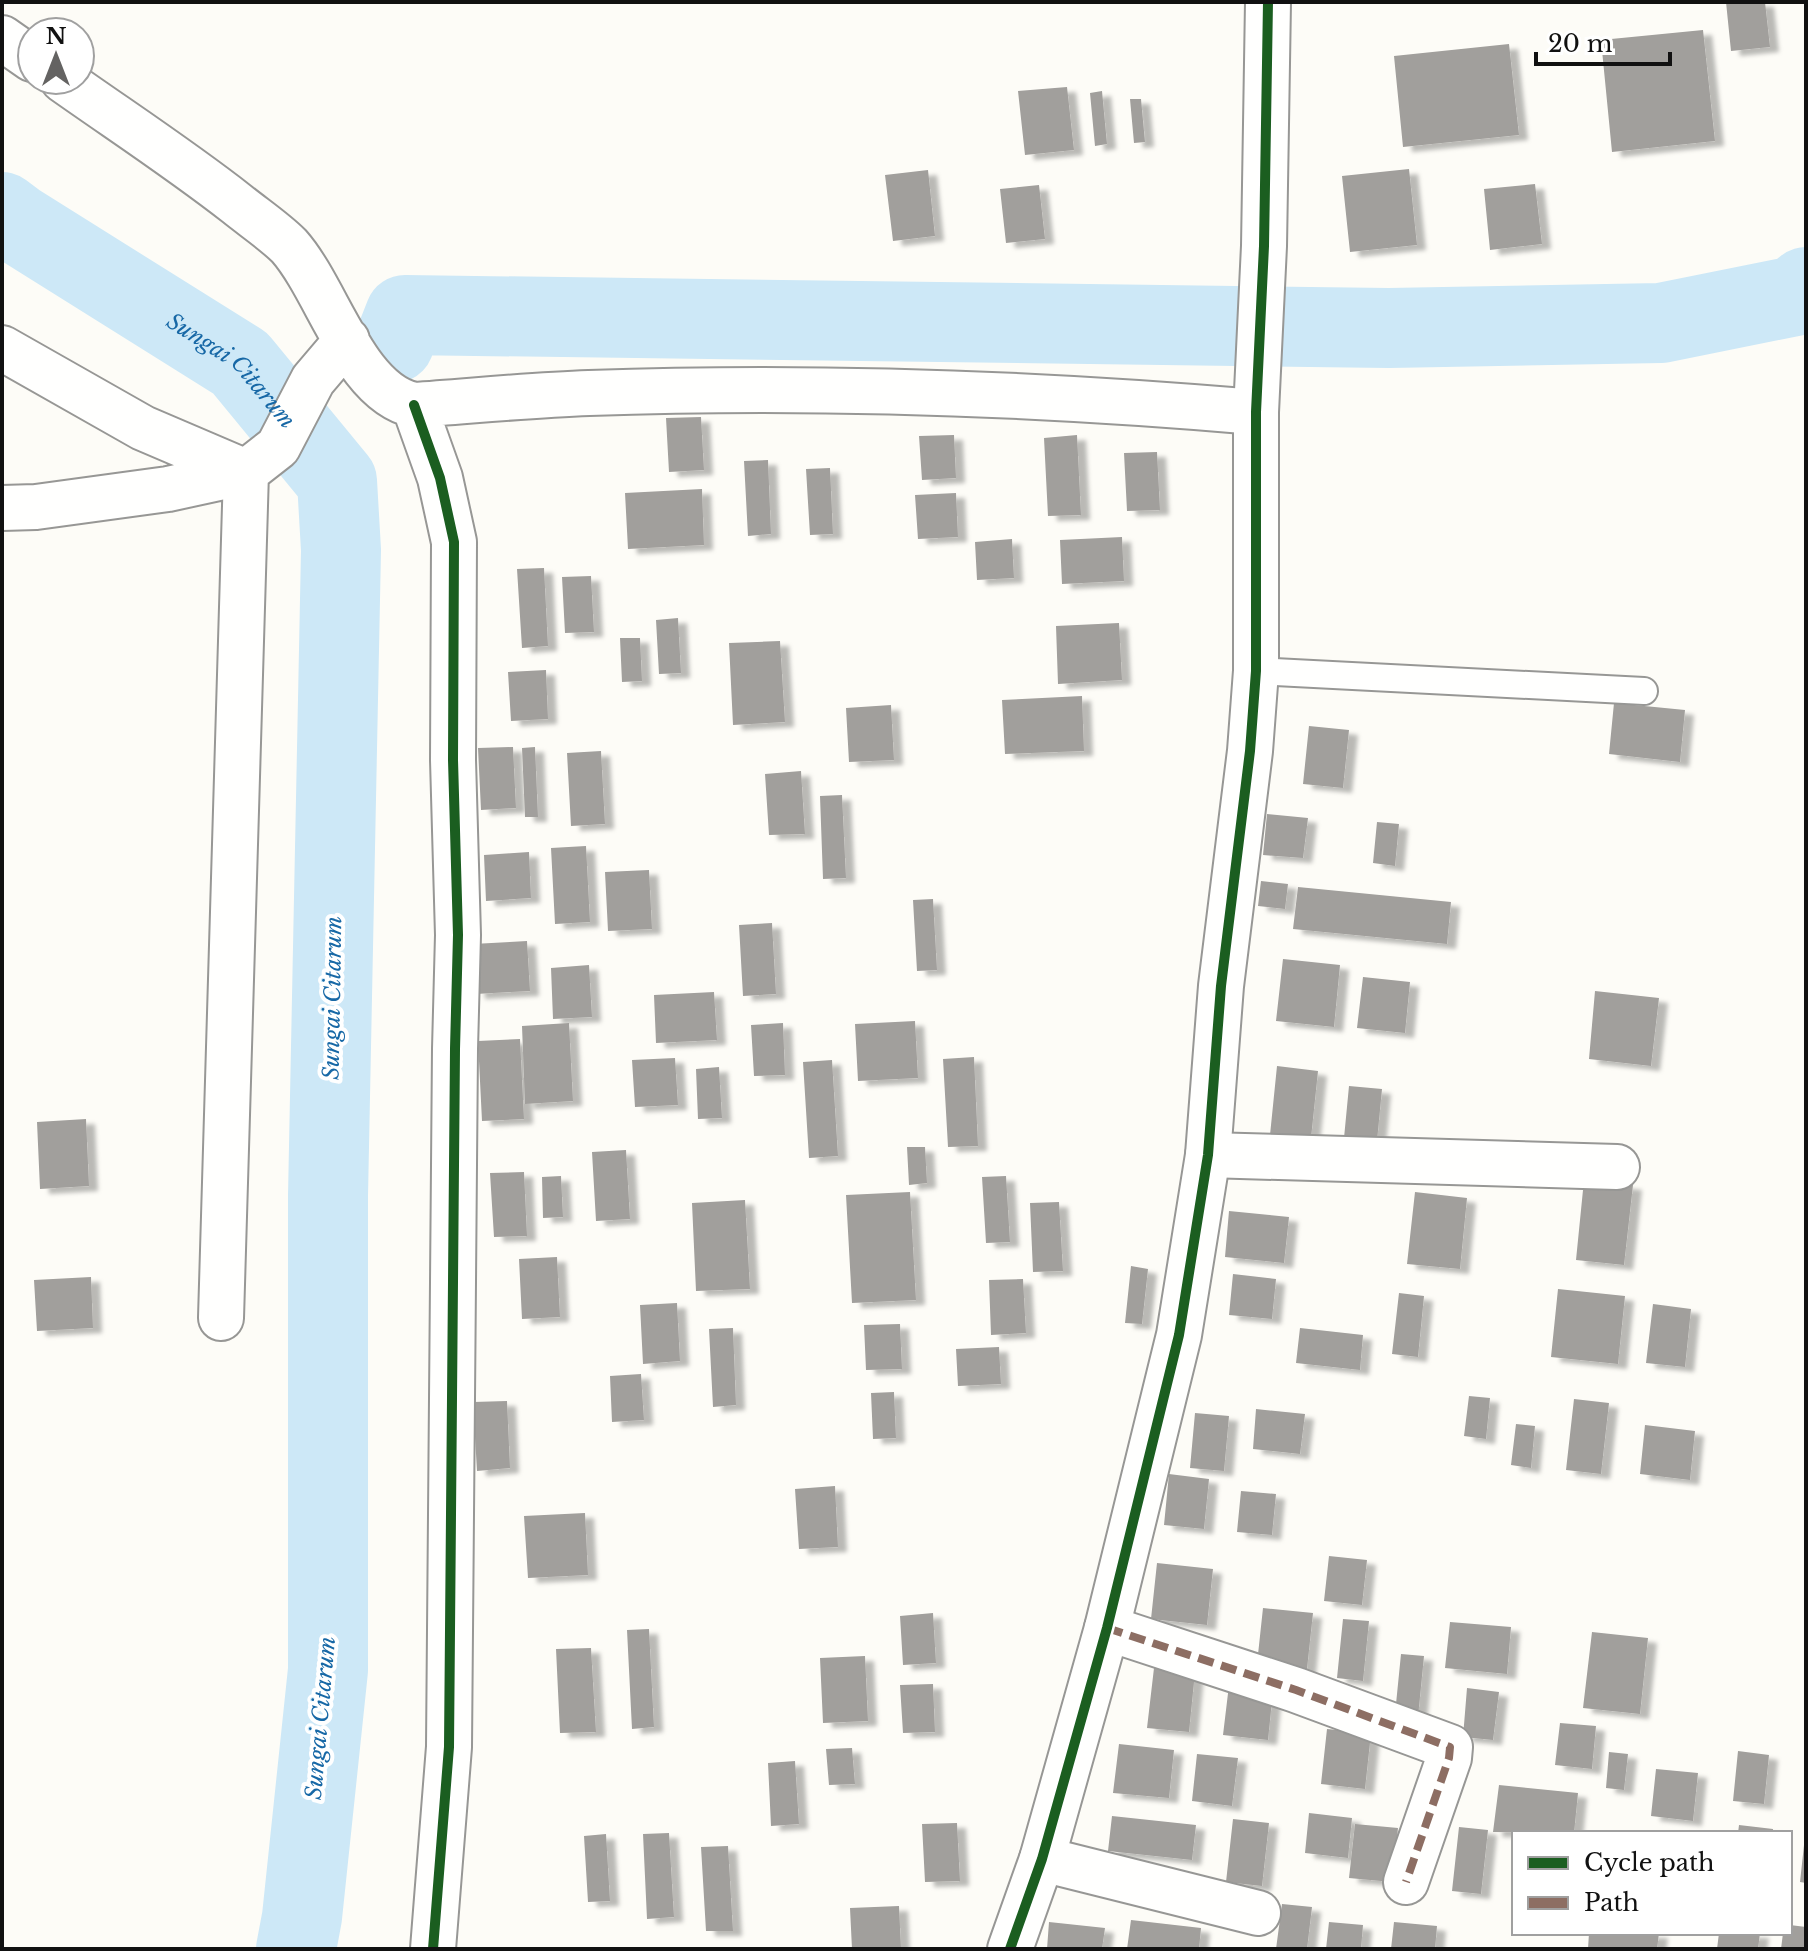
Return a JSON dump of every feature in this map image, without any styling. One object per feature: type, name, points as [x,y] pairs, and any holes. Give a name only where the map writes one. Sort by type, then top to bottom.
[{"type":"street","points":[[1010,1949],[1042,1859],[1107,1628],[1179,1335],[1208,1155],[1221,986],[1250,751],[1256,671],[1257,399],[1264,246],[1268,2]]},
{"type":"street","points":[[86,96],[191,168],[289,247],[378,387],[400,402],[414,405],[592,393],[852,392],[1109,400],[1257,399]]},
{"type":"street","points":[[221,1318],[262,459],[313,380],[347,340]]},
{"type":"street","points":[[2,348],[143,428],[262,459]]},
{"type":"street","points":[[414,405],[440,478],[454,542],[453,760],[458,935],[449,1747],[433,1949]]},
{"type":"street","points":[[2,508],[36,507],[168,489],[262,459]]},
{"type":"street","points":[[1208,1155],[1617,1167]]},
{"type":"street","points":[[1107,1628],[1296,1690],[1450,1747],[1449,1758],[1406,1882]]},
{"type":"street","points":[[1042,1859],[1258,1913]]},
{"type":"lane","points":[[1256,671],[1644,691]]},
{"type":"building","points":[[1726,2],[1765,2],[1770,47],[1731,51]]},
{"type":"building","points":[[1703,30],[1715,141],[1612,152],[1601,40]]},
{"type":"building","points":[[1509,44],[1519,135],[1403,147],[1394,56]]},
{"type":"building","points":[[1067,87],[1074,150],[1025,155],[1018,91]]},
{"type":"building","points":[[1102,91],[1107,144],[1095,146],[1090,93]]},
{"type":"building","points":[[1130,99],[1141,99],[1145,142],[1134,143]]},
{"type":"building","points":[[1409,169],[1417,245],[1350,252],[1342,176]]},
{"type":"building","points":[[928,170],[935,236],[893,241],[885,175]]},
{"type":"building","points":[[1535,184],[1542,244],[1490,250],[1484,189]]},
{"type":"building","points":[[1039,185],[1045,239],[1006,243],[1000,189]]},
{"type":"building","points":[[701,417],[704,470],[669,472],[666,418]]},
{"type":"building","points":[[954,435],[956,478],[922,480],[919,436]]},
{"type":"building","points":[[1077,435],[1081,515],[1048,516],[1044,438]]},
{"type":"building","points":[[1157,452],[1160,510],[1127,511],[1124,453]]},
{"type":"building","points":[[768,460],[771,534],[748,536],[744,461]]},
{"type":"building","points":[[830,468],[833,534],[810,535],[806,469]]},
{"type":"building","points":[[702,489],[704,545],[628,549],[625,493]]},
{"type":"building","points":[[956,493],[958,537],[918,539],[915,495]]},
{"type":"building","points":[[1122,537],[1124,581],[1062,584],[1060,540]]},
{"type":"building","points":[[1012,539],[1014,578],[977,580],[975,542]]},
{"type":"building","points":[[544,568],[548,646],[522,648],[517,569]]},
{"type":"building","points":[[591,576],[594,632],[565,633],[562,577]]},
{"type":"building","points":[[678,618],[681,673],[659,674],[656,620]]},
{"type":"building","points":[[1119,623],[1122,680],[1058,684],[1056,626]]},
{"type":"building","points":[[620,638],[640,638],[642,681],[622,682]]},
{"type":"building","points":[[780,641],[785,722],[733,725],[729,643]]},
{"type":"building","points":[[546,670],[548,719],[511,721],[508,672]]},
{"type":"building","points":[[1082,696],[1084,751],[1005,754],[1002,700]]},
{"type":"building","points":[[1614,703],[1685,710],[1680,762],[1609,754]]},
{"type":"building","points":[[891,705],[894,760],[849,762],[846,708]]},
{"type":"building","points":[[1309,726],[1349,730],[1343,788],[1303,784]]},
{"type":"building","points":[[513,747],[516,808],[481,810],[478,748]]},
{"type":"building","points":[[535,747],[538,817],[525,817],[522,748]]},
{"type":"building","points":[[601,751],[605,824],[571,826],[567,753]]},
{"type":"building","points":[[801,771],[805,834],[769,835],[765,774]]},
{"type":"building","points":[[842,795],[846,878],[823,879],[820,796]]},
{"type":"building","points":[[1267,814],[1308,818],[1303,858],[1263,855]]},
{"type":"building","points":[[1377,822],[1399,824],[1395,866],[1373,863]]},
{"type":"building","points":[[586,846],[590,922],[555,924],[551,848]]},
{"type":"building","points":[[529,852],[531,898],[486,901],[484,855]]},
{"type":"building","points":[[649,870],[652,929],[608,931],[605,872]]},
{"type":"building","points":[[1261,881],[1288,884],[1285,909],[1258,906]]},
{"type":"building","points":[[1298,887],[1451,902],[1447,944],[1293,929]]},
{"type":"building","points":[[933,899],[937,970],[917,971],[913,900]]},
{"type":"building","points":[[772,923],[776,994],[743,996],[739,925]]},
{"type":"building","points":[[527,941],[530,991],[476,994],[473,944]]},
{"type":"building","points":[[1283,959],[1340,965],[1334,1027],[1276,1021]]},
{"type":"building","points":[[589,965],[592,1017],[553,1019],[551,968]]},
{"type":"building","points":[[1363,977],[1410,982],[1405,1033],[1357,1028]]},
{"type":"building","points":[[1595,991],[1659,998],[1651,1066],[1589,1059]]},
{"type":"building","points":[[714,992],[717,1040],[656,1043],[654,995]]},
{"type":"building","points":[[915,1021],[918,1078],[858,1081],[855,1024]]},
{"type":"building","points":[[569,1023],[573,1101],[525,1104],[522,1026]]},
{"type":"building","points":[[783,1023],[785,1075],[754,1076],[751,1025]]},
{"type":"building","points":[[520,1039],[524,1119],[482,1121],[478,1041]]},
{"type":"building","points":[[974,1057],[978,1146],[948,1147],[943,1059]]},
{"type":"building","points":[[675,1058],[678,1105],[635,1107],[632,1060]]},
{"type":"building","points":[[832,1060],[838,1156],[809,1158],[803,1062]]},
{"type":"building","points":[[1277,1066],[1318,1071],[1311,1138],[1270,1135]]},
{"type":"building","points":[[719,1067],[722,1118],[698,1119],[696,1069]]},
{"type":"building","points":[[1349,1086],[1382,1089],[1377,1141],[1344,1138]]},
{"type":"building","points":[[86,1119],[89,1186],[40,1189],[37,1122]]},
{"type":"building","points":[[907,1147],[925,1147],[927,1183],[909,1185]]},
{"type":"building","points":[[626,1150],[630,1219],[596,1221],[592,1152]]},
{"type":"building","points":[[524,1172],[527,1236],[494,1237],[490,1173]]},
{"type":"building","points":[[561,1176],[563,1217],[543,1218],[542,1177]]},
{"type":"building","points":[[1006,1176],[1010,1242],[986,1243],[982,1177]]},
{"type":"building","points":[[1584,1180],[1633,1185],[1624,1265],[1576,1260]]},
{"type":"building","points":[[910,1192],[916,1300],[852,1303],[846,1195]]},
{"type":"building","points":[[1415,1192],[1467,1198],[1460,1269],[1407,1264]]},
{"type":"building","points":[[745,1200],[750,1289],[696,1291],[692,1203]]},
{"type":"building","points":[[1059,1202],[1063,1271],[1033,1272],[1030,1203]]},
{"type":"building","points":[[1229,1211],[1289,1217],[1284,1263],[1225,1257]]},
{"type":"building","points":[[557,1257],[560,1317],[522,1319],[519,1259]]},
{"type":"building","points":[[1131,1266],[1148,1269],[1142,1324],[1125,1323]]},
{"type":"building","points":[[1233,1274],[1276,1279],[1272,1319],[1229,1315]]},
{"type":"building","points":[[91,1277],[93,1328],[37,1331],[34,1280]]},
{"type":"building","points":[[1023,1279],[1026,1333],[991,1335],[989,1280]]},
{"type":"building","points":[[1558,1289],[1625,1296],[1618,1364],[1551,1357]]},
{"type":"building","points":[[1399,1293],[1424,1296],[1418,1357],[1392,1354]]},
{"type":"building","points":[[677,1303],[680,1361],[643,1364],[640,1305]]},
{"type":"building","points":[[1653,1304],[1691,1309],[1685,1367],[1646,1363]]},
{"type":"building","points":[[900,1324],[902,1369],[866,1370],[864,1325]]},
{"type":"building","points":[[733,1328],[736,1405],[713,1407],[709,1329]]},
{"type":"building","points":[[1300,1328],[1363,1335],[1360,1370],[1296,1363]]},
{"type":"building","points":[[999,1347],[1001,1384],[958,1386],[956,1349]]},
{"type":"building","points":[[641,1374],[644,1420],[612,1422],[610,1376]]},
{"type":"building","points":[[894,1392],[896,1438],[873,1439],[871,1393]]},
{"type":"building","points":[[1469,1396],[1490,1398],[1486,1439],[1464,1436]]},
{"type":"building","points":[[1574,1399],[1609,1403],[1601,1474],[1566,1470]]},
{"type":"building","points":[[507,1401],[510,1468],[477,1471],[473,1402]]},
{"type":"building","points":[[1256,1409],[1305,1414],[1300,1454],[1253,1449]]},
{"type":"building","points":[[1195,1413],[1229,1416],[1224,1471],[1190,1468]]},
{"type":"building","points":[[1516,1424],[1535,1426],[1531,1468],[1511,1465]]},
{"type":"building","points":[[1645,1425],[1695,1431],[1690,1480],[1640,1474]]},
{"type":"building","points":[[1169,1474],[1209,1479],[1204,1529],[1164,1525]]},
{"type":"building","points":[[835,1486],[838,1547],[799,1549],[795,1489]]},
{"type":"building","points":[[1241,1491],[1276,1494],[1272,1535],[1237,1532]]},
{"type":"building","points":[[585,1513],[588,1575],[528,1578],[524,1516]]},
{"type":"building","points":[[1329,1556],[1367,1560],[1362,1605],[1324,1601]]},
{"type":"building","points":[[1157,1563],[1213,1569],[1207,1625],[1151,1619]]},
{"type":"building","points":[[1263,1608],[1313,1613],[1306,1678],[1256,1673]]},
{"type":"building","points":[[933,1613],[936,1663],[903,1665],[900,1616]]},
{"type":"building","points":[[1343,1619],[1369,1621],[1363,1681],[1337,1678]]},
{"type":"building","points":[[1450,1622],[1511,1627],[1507,1674],[1445,1668]]},
{"type":"building","points":[[649,1629],[654,1727],[632,1729],[627,1630]]},
{"type":"building","points":[[1592,1632],[1648,1638],[1640,1714],[1583,1708]]},
{"type":"building","points":[[591,1648],[596,1732],[560,1733],[556,1649]]},
{"type":"building","points":[[1401,1654],[1424,1656],[1418,1717],[1395,1714]]},
{"type":"building","points":[[865,1656],[868,1721],[823,1723],[820,1658]]},
{"type":"building","points":[[1154,1668],[1195,1672],[1189,1732],[1147,1728]]},
{"type":"building","points":[[933,1684],[935,1732],[903,1733],[900,1685]]},
{"type":"building","points":[[1229,1685],[1273,1691],[1268,1740],[1223,1735]]},
{"type":"building","points":[[1467,1688],[1499,1692],[1493,1740],[1463,1737]]},
{"type":"building","points":[[1560,1723],[1596,1726],[1592,1769],[1555,1765]]},
{"type":"building","points":[[1327,1729],[1371,1733],[1365,1789],[1321,1784]]},
{"type":"building","points":[[1119,1744],[1174,1750],[1169,1798],[1113,1793]]},
{"type":"building","points":[[852,1748],[855,1784],[829,1785],[826,1749]]},
{"type":"building","points":[[1738,1751],[1769,1755],[1764,1804],[1733,1801]]},
{"type":"building","points":[[1609,1752],[1628,1754],[1624,1790],[1606,1788]]},
{"type":"building","points":[[1197,1754],[1238,1758],[1232,1806],[1192,1801]]},
{"type":"building","points":[[795,1761],[799,1824],[771,1826],[768,1763]]},
{"type":"building","points":[[1656,1769],[1698,1773],[1693,1821],[1651,1816]]},
{"type":"building","points":[[1499,1785],[1578,1793],[1574,1831],[1493,1832]]},
{"type":"building","points":[[1309,1813],[1352,1818],[1348,1858],[1305,1853]]},
{"type":"building","points":[[1112,1816],[1196,1825],[1192,1860],[1108,1851]]},
{"type":"building","points":[[1233,1819],[1269,1823],[1262,1886],[1226,1882]]},
{"type":"building","points":[[957,1823],[960,1881],[925,1882],[922,1824]]},
{"type":"building","points":[[1355,1824],[1398,1828],[1392,1882],[1349,1878]]},
{"type":"building","points":[[1739,1825],[1773,1829],[1773,1831],[1738,1831]]},
{"type":"building","points":[[1459,1827],[1488,1830],[1481,1894],[1452,1891]]},
{"type":"building","points":[[669,1833],[674,1917],[647,1919],[643,1834]]},
{"type":"building","points":[[606,1834],[610,1901],[588,1902],[584,1836]]},
{"type":"building","points":[[1806,1845],[1806,1883],[1800,1882]]},
{"type":"building","points":[[728,1846],[733,1931],[706,1931],[701,1847]]},
{"type":"building","points":[[1282,1904],[1312,1907],[1307,1949],[1276,1949]]},
{"type":"building","points":[[899,1906],[901,1949],[852,1949],[850,1908]]},
{"type":"building","points":[[1131,1920],[1201,1928],[1199,1949],[1127,1949]]},
{"type":"building","points":[[1049,1922],[1105,1928],[1102,1949],[1047,1949]]},
{"type":"building","points":[[1329,1922],[1363,1925],[1361,1949],[1326,1949]]},
{"type":"building","points":[[1394,1922],[1437,1926],[1435,1949],[1391,1949]]},
{"type":"building","points":[[1792,1925],[1806,1927],[1806,1949],[1781,1949],[1783,1935],[1792,1935]]},
{"type":"building","points":[[1589,1935],[1659,1935],[1657,1949],[1588,1949]]},
{"type":"building","points":[[1719,1935],[1760,1935],[1758,1949],[1717,1949]]},
{"type":"waterway","name":"Sungai Citarum","points":[[2,212],[240,363],[337,481],[341,550],[328,1196],[328,1670],[296,1949]]},
{"type":"waterway","points":[[394,343],[405,315],[1389,328],[1661,323],[1795,296],[1806,287]]},
{"type":"marked path","points":[[1107,1628],[1296,1690],[1450,1747],[1449,1758],[1406,1882]]},
{"type":"cycle path","points":[[1010,1949],[1042,1859],[1107,1628],[1179,1335],[1208,1155],[1221,986],[1250,751],[1256,671],[1256,412],[1264,246],[1268,2]]},
{"type":"cycle path","points":[[414,405],[440,478],[454,542],[453,760],[458,935],[449,1747],[433,1949]]}]
